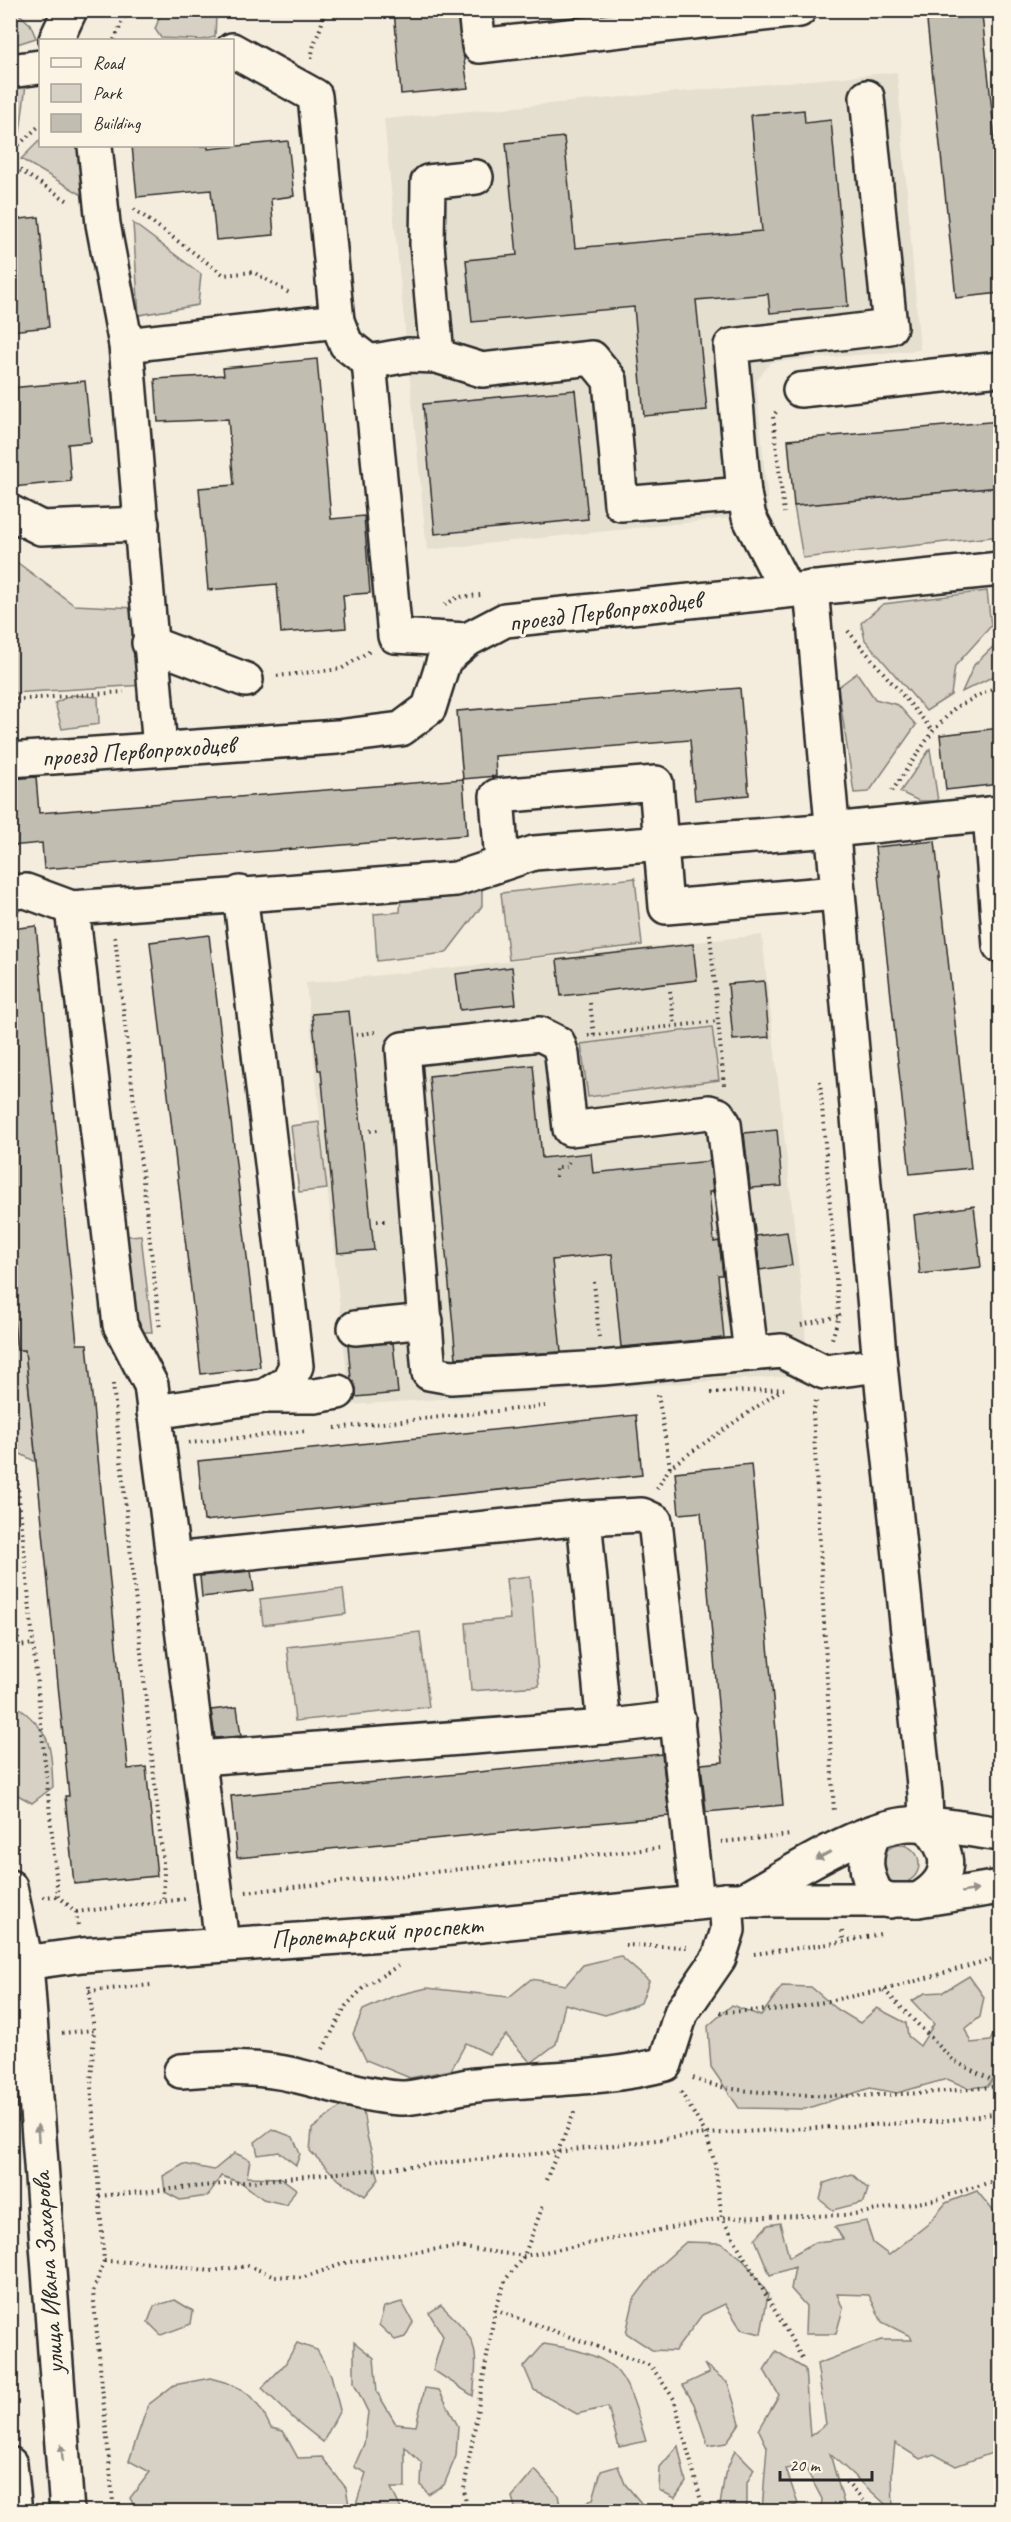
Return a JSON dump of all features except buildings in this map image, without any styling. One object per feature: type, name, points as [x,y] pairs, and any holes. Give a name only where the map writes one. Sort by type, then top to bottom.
[{"type":"main road","points":[[56,39],[70,10]]},
{"type":"main road","points":[[475,10],[478,46],[799,10]]},
{"type":"main road","points":[[234,51],[315,96],[337,321],[346,344],[369,362],[395,636],[467,640]]},
{"type":"main road","points":[[10,71],[39,67]]},
{"type":"main road","points":[[867,97],[890,327],[731,346],[748,517],[799,589],[832,830],[880,1365],[925,1794],[926,1824],[936,1836],[946,1860],[944,1876],[936,1889],[898,1911],[877,1895],[865,1868],[866,1853],[873,1834]]},
{"type":"main road","points":[[96,147],[103,224],[126,345],[142,524],[149,643],[160,749]]},
{"type":"main road","points":[[437,356],[428,244],[428,182],[476,177]]},
{"type":"main road","points":[[126,345],[337,321]]},
{"type":"main road","points":[[369,362],[408,355],[437,356],[482,370],[592,358],[610,380],[621,504],[744,494]]},
{"type":"main road","points":[[800,390],[1000,369]]},
{"type":"main road","points":[[10,512],[41,528],[142,524]]},
{"type":"main road","name":"проезд Первопроходцев","points":[[10,760],[337,737],[401,729],[429,708],[444,660],[467,640],[505,620],[1000,569]]},
{"type":"main road","points":[[149,643],[246,680]]},
{"type":"main road","points":[[502,863],[497,796],[656,783],[666,907],[837,893]]},
{"type":"main road","points":[[10,892],[26,891],[72,908],[456,879],[534,853],[832,830],[995,814],[1000,946]]},
{"type":"main road","points":[[240,894],[296,1366],[288,1383],[265,1396]]},
{"type":"main road","points":[[72,908],[120,1325],[151,1385],[222,1943]]},
{"type":"main road","points":[[751,1354],[724,1124],[718,1115],[709,1112],[570,1129],[562,1055],[558,1043],[540,1034],[403,1049],[429,1373],[451,1377],[602,1368],[751,1354],[782,1351],[824,1372],[880,1365]]},
{"type":"main road","points":[[355,1328],[426,1321]]},
{"type":"main road","points":[[154,1412],[265,1396],[315,1396],[338,1392]]},
{"type":"main road","points":[[173,1560],[584,1518],[642,1515],[655,1521],[693,1845],[722,1900],[728,1930],[719,1958],[681,2013],[665,2064],[641,2070],[590,2076],[450,2088],[402,2098],[291,2074],[231,2066],[181,2071]]},
{"type":"main road","points":[[584,1518],[604,1726]]},
{"type":"main road","points":[[200,1758],[604,1726],[678,1718]]},
{"type":"main road","name":"Пролетарский проспект","points":[[722,1900],[837,1849],[897,1826],[926,1824],[1000,1834]]},
{"type":"main road","name":"улица Ивана Захарова","points":[[10,1887],[67,2511]]},
{"type":"main road","name":"Пролетарский проспект","points":[[18,1964],[82,1955],[222,1943],[412,1932],[722,1900],[898,1911],[1000,1887]]},
{"type":"main road","points":[[10,2464],[15,2511]]},
{"type":"path","points":[[114,39],[128,10]]},
{"type":"path","points":[[315,96],[311,46],[324,19],[323,10]]},
{"type":"path","points":[[10,153],[39,126]]},
{"type":"path","points":[[10,164],[103,224]]},
{"type":"path","points":[[99,183],[224,275],[253,272],[337,321]]},
{"type":"path","points":[[868,826],[933,731],[956,707],[1000,685]]},
{"type":"path","points":[[707,903],[725,1096],[718,1115]]},
{"type":"path","points":[[111,905],[161,1339]]},
{"type":"path","points":[[670,991],[675,1026]]},
{"type":"path","points":[[590,1003],[594,1035]]},
{"type":"path","points":[[558,1043],[594,1035],[718,1021]]},
{"type":"path","points":[[556,1177],[556,1168],[567,1167]]},
{"type":"path","points":[[594,1282],[602,1368]]},
{"type":"path","points":[[642,1515],[670,1467],[781,1390],[824,1372]]},
{"type":"path","points":[[824,1372],[813,1413],[832,1788]]},
{"type":"path","points":[[112,1374],[164,1872],[163,1903]]},
{"type":"path","points":[[703,1393],[781,1390]]},
{"type":"path","points":[[646,1396],[669,1394]]},
{"type":"path","points":[[658,1395],[670,1467]]},
{"type":"path","points":[[10,1406],[58,1896],[76,1912],[216,1895],[802,1834]]},
{"type":"path","points":[[327,1428],[551,1406]]},
{"type":"path","points":[[185,1443],[315,1430]]},
{"type":"path","points":[[16,1620],[19,1646],[33,1644]]},
{"type":"path","points":[[834,1817],[845,1814]]},
{"type":"path","points":[[614,1946],[686,1945],[719,1958],[843,1942],[898,1911]]},
{"type":"path","points":[[681,2013],[789,2009],[884,1990],[1000,1957]]},
{"type":"path","points":[[291,2074],[324,2049],[346,2006],[365,1986],[402,1964],[392,1964]]},
{"type":"path","points":[[89,1991],[156,1984]]},
{"type":"path","points":[[884,1990],[954,2061],[1000,2085]]},
{"type":"path","points":[[94,2030],[90,2085],[104,2261],[93,2292],[114,2511]]},
{"type":"path","points":[[665,2064],[707,2084],[761,2092],[834,2098],[918,2094],[1000,2085]]},
{"type":"path","points":[[665,2064],[706,2134],[715,2164],[722,2218],[802,2358]]},
{"type":"path","points":[[546,2180],[590,2076]]},
{"type":"path","points":[[99,2196],[556,2152],[706,2134],[942,2121],[1000,2113]]},
{"type":"path","points":[[104,2261],[156,2263],[210,2271],[248,2266],[275,2276],[302,2278],[345,2263],[456,2247],[524,2256],[722,2218],[848,2215],[934,2200],[1000,2179]]},
{"type":"path","points":[[467,2511],[464,2489],[482,2399],[495,2310],[506,2279],[524,2256],[544,2203]]},
{"type":"path","points":[[495,2310],[651,2366],[674,2399],[704,2511]]},
{"type":"path","points":[[846,2482],[874,2511]]},
{"type":"path","points":[[908,2511],[911,2504]]},
{"type":"shaded area","points":[[897,72],[920,350],[771,362],[756,382],[769,514],[427,550],[384,119]]},
{"type":"shaded area","points":[[762,935],[805,1324],[806,1347],[790,1376],[350,1405],[306,983]]},
{"type":"green space","points":[[10,11],[16,11],[30,24],[36,38],[11,46]]},
{"type":"green space","points":[[162,11],[207,11],[216,16],[215,37],[206,39],[161,38],[155,29]]},
{"type":"green space","points":[[26,84],[20,133],[11,138],[11,86]]},
{"type":"green space","points":[[39,141],[39,147],[83,147],[88,179],[82,195],[21,159]]},
{"type":"green space","points":[[133,223],[201,274],[198,305],[139,315]]},
{"type":"green space","points":[[1000,487],[1000,536],[803,558],[794,506]]},
{"type":"green space","points":[[10,557],[74,605],[136,608],[145,685],[11,693]]},
{"type":"green space","points":[[987,591],[991,626],[955,666],[951,695],[926,711],[865,640],[861,623],[883,604]]},
{"type":"green space","points":[[1000,640],[1000,673],[962,692],[974,665]]},
{"type":"green space","points":[[857,673],[875,699],[898,705],[916,725],[869,792],[854,793],[838,687]]},
{"type":"green space","points":[[71,695],[98,697],[99,724],[62,729],[55,703]]},
{"type":"green space","points":[[930,749],[938,801],[919,801],[900,792]]},
{"type":"green space","points":[[635,878],[642,945],[509,960],[501,893]]},
{"type":"green space","points":[[482,888],[482,906],[446,953],[377,961],[374,914],[400,912],[401,896]]},
{"type":"green space","points":[[712,1027],[719,1080],[588,1097],[581,1044]]},
{"type":"green space","points":[[319,1122],[327,1189],[299,1192],[291,1126]]},
{"type":"green space","points":[[141,1235],[152,1332],[139,1332],[126,1301],[119,1237]]},
{"type":"green space","points":[[10,1282],[17,1350],[25,1350],[36,1462],[11,1449]]},
{"type":"green space","points":[[530,1576],[539,1686],[471,1691],[466,1623],[510,1619],[506,1579]]},
{"type":"green space","points":[[343,1589],[346,1614],[263,1625],[260,1599]]},
{"type":"green space","points":[[420,1632],[429,1707],[295,1721],[287,1647]]},
{"type":"green space","points":[[14,1704],[35,1722],[47,1739],[50,1749],[53,1787],[32,1803],[16,1794],[11,1781],[10,1709]]},
{"type":"green space","points":[[900,1845],[914,1850],[919,1864],[914,1878],[900,1883],[886,1878],[881,1864],[886,1850]]},
{"type":"green space","points":[[620,1956],[649,1981],[641,2003],[605,2015],[565,2004],[556,2044],[531,2063],[506,2035],[489,2054],[466,2043],[451,2070],[410,2078],[366,2060],[353,2034],[363,2010],[394,1996],[427,1988],[509,1997],[531,1979],[566,1985],[583,1965]]},
{"type":"green space","points":[[969,1976],[984,1997],[980,2017],[965,2029],[971,2043],[990,2041],[1000,2024],[1000,2067],[988,2086],[968,2088],[947,2079],[897,2093],[870,2088],[805,2109],[739,2108],[711,2067],[708,2026],[732,2005],[761,2016],[782,1986],[811,1987],[837,2009],[860,2023],[877,2008],[906,2023],[908,2036],[920,2046],[934,2024],[912,2001],[925,1993],[943,1992]]},
{"type":"green space","points":[[340,2107],[363,2110],[367,2136],[379,2179],[365,2196],[339,2180],[310,2151],[312,2129]]},
{"type":"green space","points":[[272,2129],[293,2137],[300,2154],[296,2165],[279,2152],[258,2155],[255,2142]]},
{"type":"green space","points":[[235,2153],[250,2160],[247,2177],[281,2178],[296,2189],[287,2205],[263,2199],[242,2183],[221,2176],[208,2196],[180,2200],[165,2192],[163,2176],[184,2164],[214,2170]]},
{"type":"green space","points":[[852,2174],[868,2189],[864,2202],[833,2210],[820,2200],[824,2183]]},
{"type":"green space","points":[[977,2191],[999,2218],[1000,2380],[994,2391],[1000,2393],[1000,2450],[956,2466],[934,2454],[920,2459],[895,2443],[892,2471],[893,2511],[830,2454],[846,2511],[821,2511],[822,2499],[804,2465],[786,2469],[798,2504],[781,2511],[762,2511],[767,2447],[759,2430],[779,2395],[764,2370],[776,2351],[805,2369],[810,2436],[826,2424],[817,2364],[881,2340],[912,2340],[910,2336],[882,2322],[869,2295],[837,2294],[843,2309],[836,2334],[805,2334],[806,2306],[791,2289],[795,2267],[770,2275],[755,2239],[768,2225],[780,2223],[789,2257],[815,2242],[843,2239],[835,2227],[866,2221],[873,2243],[889,2255],[928,2224],[946,2203]]},
{"type":"green space","points":[[686,2242],[721,2243],[744,2260],[768,2294],[761,2334],[741,2329],[725,2304],[702,2315],[675,2351],[652,2350],[626,2333],[634,2299],[658,2267]]},
{"type":"green space","points":[[175,2300],[193,2311],[191,2324],[161,2335],[148,2322],[154,2306]]},
{"type":"green space","points":[[402,2302],[413,2322],[405,2337],[395,2340],[379,2325],[384,2307]]},
{"type":"green space","points":[[441,2305],[462,2327],[473,2345],[476,2365],[473,2396],[433,2370],[443,2336],[429,2313]]},
{"type":"green space","points":[[354,2342],[374,2358],[377,2392],[396,2424],[416,2426],[425,2388],[439,2390],[458,2426],[456,2456],[444,2485],[428,2494],[421,2485],[422,2464],[405,2447],[405,2488],[391,2488],[402,2511],[354,2511],[366,2473],[354,2467],[364,2444],[368,2412],[354,2383]]},
{"type":"green space","points":[[297,2343],[317,2350],[331,2375],[340,2410],[323,2442],[294,2419],[262,2388],[285,2364]]},
{"type":"green space","points":[[544,2344],[571,2349],[599,2358],[614,2368],[630,2392],[646,2441],[619,2447],[608,2407],[577,2414],[534,2390],[524,2367]]},
{"type":"green space","points":[[704,2364],[728,2383],[740,2423],[726,2443],[708,2446],[694,2404],[683,2385],[709,2373]]},
{"type":"green space","points":[[210,2378],[232,2385],[248,2394],[260,2408],[271,2428],[283,2431],[298,2458],[322,2457],[346,2488],[350,2511],[137,2511],[130,2498],[150,2472],[129,2461],[148,2405],[174,2385]]},
{"type":"green space","points":[[678,2446],[686,2482],[675,2498],[659,2490],[660,2467]]},
{"type":"green space","points":[[735,2450],[754,2469],[747,2483],[747,2505],[742,2511],[719,2511],[725,2474]]},
{"type":"green space","points":[[618,2466],[625,2484],[641,2503],[638,2511],[579,2511],[579,2508],[593,2499],[601,2471]]},
{"type":"green space","points":[[535,2470],[558,2495],[561,2511],[516,2511],[512,2497]]}]
